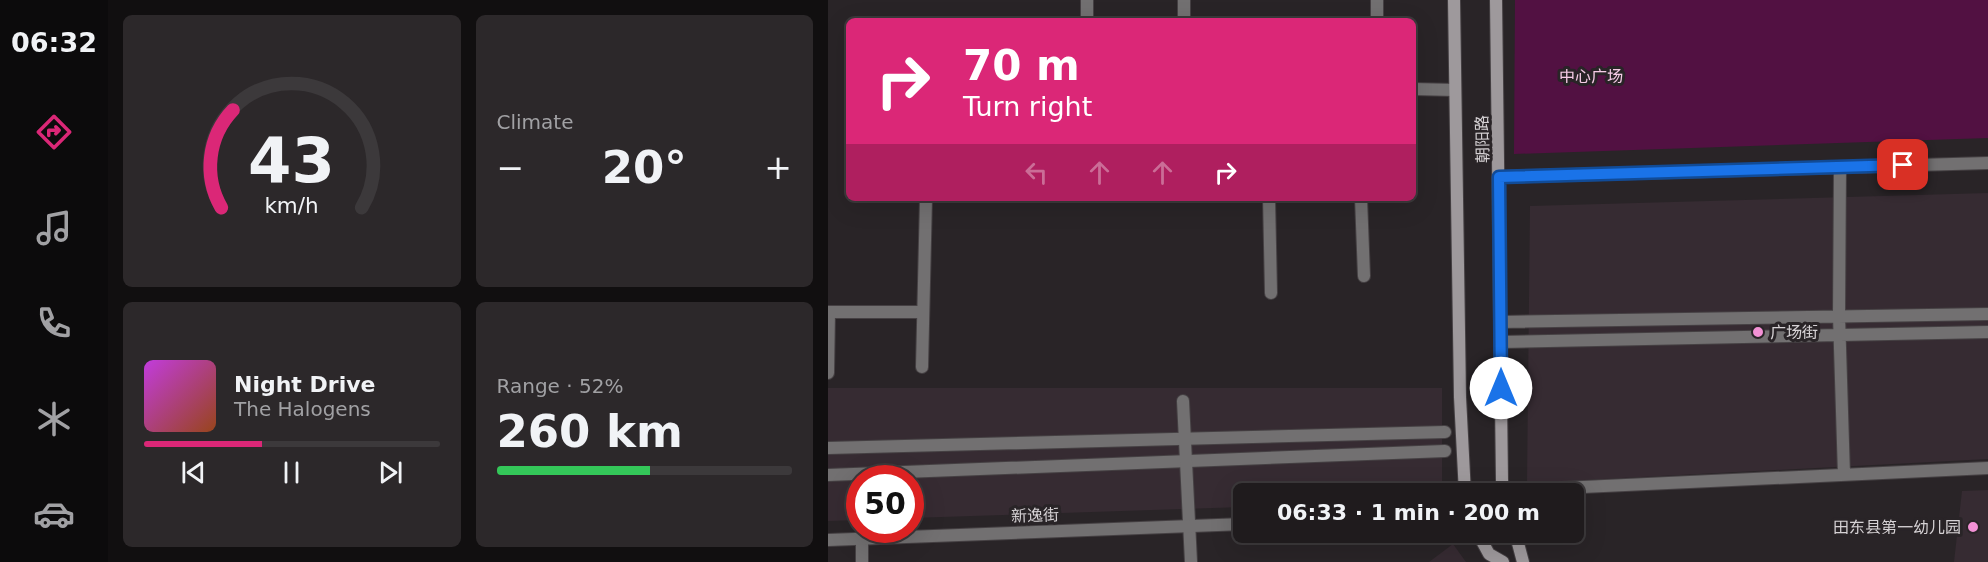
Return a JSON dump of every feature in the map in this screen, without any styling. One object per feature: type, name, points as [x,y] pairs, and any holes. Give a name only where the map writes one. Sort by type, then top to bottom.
[{"type":"main road","name":"朝阳路","points":[[1454,0],[1460,397],[1464,483]]},
{"type":"main road","name":"朝阳路","points":[[1496,0],[1502,483]]},
{"type":"main road","points":[[1481,543],[1486,558],[1503,562]]},
{"type":"main road","points":[[1518,543],[1523,562]]},
{"type":"street","points":[[1087,0],[1087,18]]},
{"type":"street","points":[[1184,0],[1184,18]]},
{"type":"street","points":[[1377,0],[1377,18]]},
{"type":"street","points":[[1416,89],[1455,90]]},
{"type":"street","points":[[1499,177],[1988,163]]},
{"type":"street","points":[[1840,167],[1839,335],[1844,475]]},
{"type":"street","points":[[922,367],[926,201]]},
{"type":"street","points":[[1269,201],[1271,293]]},
{"type":"street","points":[[1361,201],[1364,276]]},
{"type":"street","points":[[828,373],[829,312],[923,312]]},
{"type":"street","points":[[1501,322],[1988,314]]},
{"type":"street","points":[[1501,342],[1988,332]]},
{"type":"street","points":[[1183,401],[1191,562]]},
{"type":"street","points":[[828,448],[1445,432]]},
{"type":"street","points":[[828,475],[1445,451]]},
{"type":"street","points":[[1584,487],[1988,468]]},
{"type":"street","name":"新逸街","points":[[924,536],[1233,524]]},
{"type":"street","name":"新逸街","points":[[828,540],[846,539]]},
{"type":"street","points":[[862,543],[862,562]]},
{"type":"shaded area","name":"广场街","points":[[1988,193],[1988,459],[1527,483],[1530,206]]},
{"type":"shaded area","points":[[828,388],[1442,388],[1442,483],[1233,483],[1233,507],[924,518],[924,465],[846,465],[846,520],[828,521]]},
{"type":"shaded area","name":"田东县第一幼儿园","points":[[1988,490],[1988,562],[1954,562],[1962,491]]},
{"type":"shaded area","points":[[1453,544],[1466,562],[1429,562]]},
{"type":"green space","name":"中心广场","points":[[1515,0],[1988,0],[1988,138],[1514,154]]},
{"type":"place","name":"广场街","points":[[1758,332]]},
{"type":"place","name":"田东县第一幼儿园","points":[[1973,527]]},
{"type":"route","points":[[1501,388],[1499,177],[1903,165]]}]
